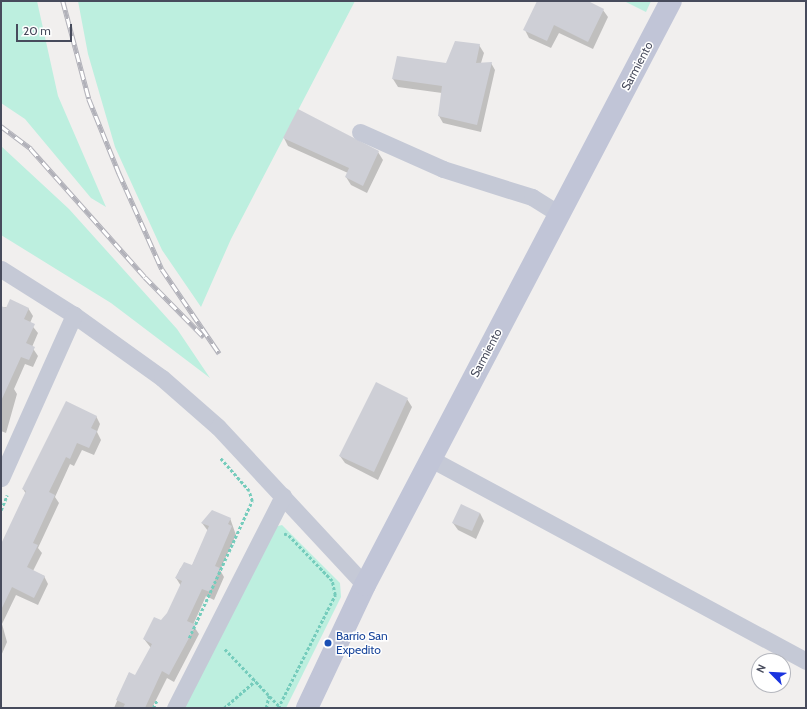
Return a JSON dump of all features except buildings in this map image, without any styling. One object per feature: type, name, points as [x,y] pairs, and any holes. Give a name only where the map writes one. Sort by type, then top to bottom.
[{"type":"main road","name":"Sarmiento","points":[[307,708],[365,585],[671,1]]},
{"type":"street","points":[[360,132],[442,169],[532,197],[559,214]]},
{"type":"street","points":[[1,269],[74,315],[162,378],[218,427],[365,585]]},
{"type":"street","points":[[5,484],[74,315]]},
{"type":"street","points":[[431,459],[806,661]]},
{"type":"street","points":[[175,708],[283,496]]},
{"type":"path","points":[[186,643],[252,501],[249,491],[216,454]]},
{"type":"path","points":[[1,510],[5,484]]},
{"type":"path","points":[[221,644],[279,707],[335,595],[332,581],[288,534],[280,536]]},
{"type":"path","points":[[224,708],[256,681]]},
{"type":"path","points":[[153,708],[160,695]]},
{"type":"path","points":[[266,708],[268,695]]},
{"type":"green space","points":[[1,1],[37,1],[58,96],[106,207],[91,198],[25,119],[1,103]]},
{"type":"green space","points":[[78,1],[355,1],[231,239],[201,307],[162,250],[115,147],[88,54]]},
{"type":"green space","points":[[624,1],[651,1],[646,12]]},
{"type":"green space","points":[[1,146],[69,209],[177,329],[210,378],[111,303],[1,235]]},
{"type":"green space","points":[[282,525],[340,583],[341,597],[286,708],[184,708],[274,527]]},
{"type":"railway","points":[[63,1],[89,99],[119,173],[162,269],[219,353]]},
{"type":"railway","points":[[1,126],[31,149],[145,277],[204,337]]},
{"type":"place","name":"Barrio San Expedito","points":[[328,643]]}]
